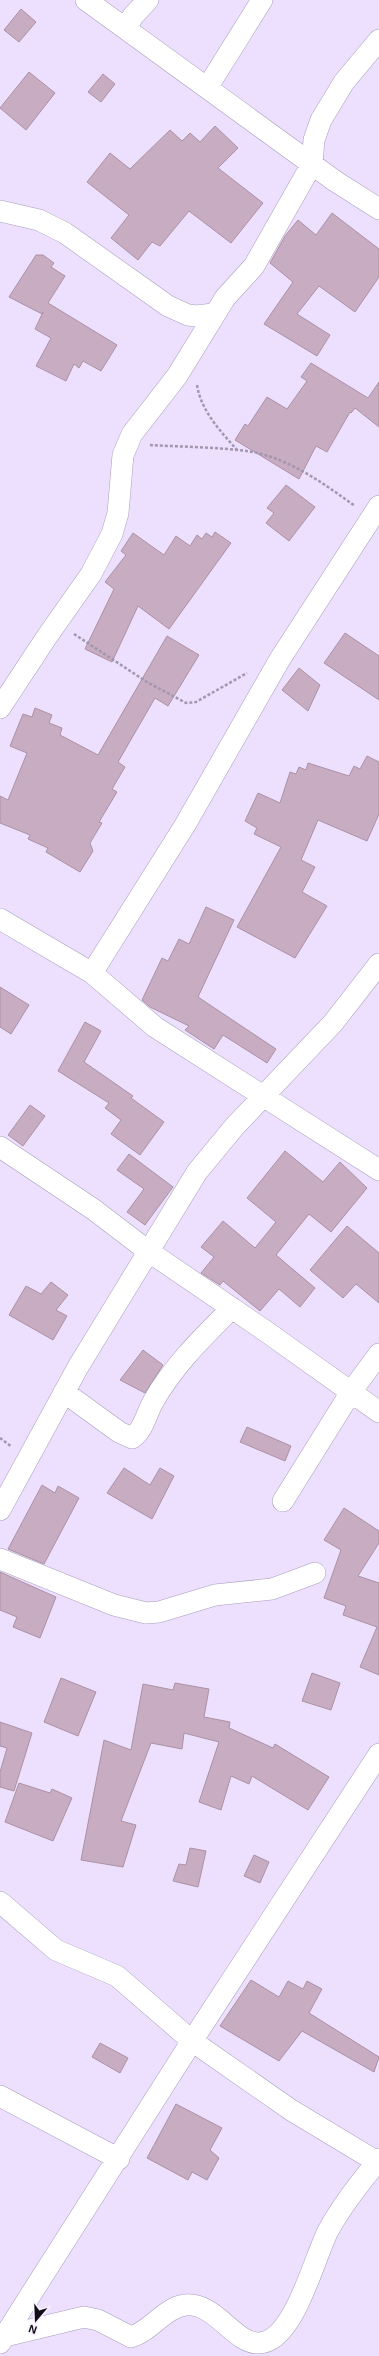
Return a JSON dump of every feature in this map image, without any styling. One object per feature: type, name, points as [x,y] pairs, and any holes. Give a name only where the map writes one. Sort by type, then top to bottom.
[{"type":"street","points":[[86,0],[312,164],[379,209]]},
{"type":"street","points":[[126,29],[133,16],[148,0]]},
{"type":"street","points":[[207,88],[262,0]]},
{"type":"street","points":[[0,708],[56,622],[92,574],[116,522],[119,484],[127,443],[145,414],[177,376],[193,351],[213,314],[225,298],[254,266],[312,164],[314,140],[321,120],[344,82],[379,40]]},
{"type":"street","points":[[0,211],[39,220],[65,233],[168,306],[197,316],[213,314]]},
{"type":"street","points":[[92,973],[177,838],[280,659],[375,512]]},
{"type":"street","points":[[0,919],[92,973],[155,1027],[263,1097],[304,1120],[379,1170]]},
{"type":"street","points":[[0,1510],[64,1392],[148,1251],[201,1167],[235,1126],[334,1023],[379,964]]},
{"type":"street","points":[[0,1147],[93,1209],[148,1251],[232,1308],[379,1412]]},
{"type":"street","points":[[64,1392],[119,1432],[132,1438],[139,1434],[148,1410],[161,1387],[199,1342],[232,1308]]},
{"type":"street","points":[[283,1501],[351,1392],[379,1354]]},
{"type":"street","points":[[0,1559],[114,1605],[146,1613],[159,1612],[215,1595],[272,1589],[315,1573]]},
{"type":"street","points":[[2,2340],[119,2159],[192,2041],[379,1754]]},
{"type":"street","points":[[0,1902],[56,1950],[118,1976],[192,2041],[291,2110],[378,2161],[328,2231],[292,2316],[273,2340],[258,2343],[246,2339],[209,2311],[197,2305],[177,2308],[159,2318],[139,2335],[131,2337],[98,2320],[84,2318],[2,2340]]},
{"type":"street","points":[[0,2096],[119,2159]]},
{"type":"path","points":[[193,351],[198,387],[203,405],[221,432],[238,451]]},
{"type":"path","points":[[127,443],[253,452],[282,461],[314,477],[375,512]]},
{"type":"path","points":[[56,622],[147,682],[186,703],[196,702],[253,670]]},
{"type":"building","points":[[21,9],[36,22],[19,42],[4,30]]},
{"type":"building","points":[[29,72],[55,93],[26,130],[0,108]]},
{"type":"building","points":[[103,74],[115,84],[101,102],[88,92]]},
{"type":"building","points":[[215,126],[238,148],[218,168],[263,203],[231,243],[189,211],[160,246],[152,242],[138,260],[111,238],[129,215],[87,182],[110,153],[130,169],[170,130],[182,141],[190,133],[200,142]]},
{"type":"building","points":[[332,213],[379,249],[379,277],[355,312],[319,286],[297,314],[330,335],[317,356],[264,324],[293,282],[270,263],[285,236],[298,220],[316,235]]},
{"type":"building","points":[[36,255],[43,255],[54,263],[51,267],[65,276],[48,303],[117,345],[101,371],[83,361],[79,368],[74,364],[66,381],[36,366],[51,338],[35,329],[43,312],[42,314],[9,297]]},
{"type":"building","points":[[311,363],[368,398],[379,382],[379,427],[355,408],[351,413],[350,412],[327,452],[316,446],[299,479],[235,440],[245,424],[248,426],[267,397],[287,409],[307,381],[301,377]]},
{"type":"building","points":[[286,485],[315,507],[289,541],[266,523],[274,513],[267,508]]},
{"type":"building","points":[[215,532],[231,543],[169,629],[138,606],[112,662],[85,649],[114,589],[105,582],[126,555],[121,551],[133,533],[164,555],[176,536],[190,546],[197,535],[202,539],[206,533],[212,537]]},
{"type":"building","points":[[345,633],[379,656],[379,700],[324,663]]},
{"type":"building","points":[[167,636],[199,655],[168,706],[155,698],[118,762],[125,767],[112,789],[117,792],[99,822],[102,823],[90,843],[93,851],[80,872],[46,852],[48,848],[28,839],[30,835],[0,823],[0,796],[8,800],[27,753],[10,746],[23,714],[32,717],[35,708],[52,715],[49,723],[62,728],[60,735],[98,755]]},
{"type":"building","points":[[299,668],[320,685],[308,711],[282,690]]},
{"type":"building","points":[[367,756],[379,762],[379,814],[367,841],[318,820],[301,860],[315,867],[302,892],[327,906],[295,958],[237,927],[281,847],[254,834],[257,828],[245,821],[258,793],[280,803],[290,772],[296,774],[299,767],[306,770],[308,763],[349,776],[354,766],[360,769]]},
{"type":"building","points":[[206,907],[234,920],[198,997],[276,1049],[267,1063],[223,1035],[214,1049],[185,1030],[189,1026],[150,1007],[142,1000],[162,958],[168,961],[179,939],[189,944]]},
{"type":"building","points":[[0,987],[29,1005],[11,1034],[0,1027]]},
{"type":"building","points":[[85,1022],[101,1031],[84,1062],[133,1096],[131,1098],[164,1122],[140,1155],[111,1134],[121,1120],[105,1108],[109,1103],[58,1071]]},
{"type":"building","points":[[30,1105],[45,1116],[23,1146],[8,1135]]},
{"type":"building","points":[[285,1151],[323,1182],[340,1162],[367,1188],[331,1232],[309,1214],[276,1255],[315,1288],[300,1307],[279,1289],[260,1311],[223,1281],[220,1285],[201,1273],[214,1257],[201,1247],[223,1221],[255,1248],[276,1222],[247,1198]]},
{"type":"building","points":[[129,1154],[173,1187],[145,1225],[127,1212],[144,1189],[117,1170]]},
{"type":"building","points":[[347,1226],[379,1253],[379,1303],[356,1284],[343,1298],[310,1270]]},
{"type":"building","points":[[51,1282],[68,1295],[56,1310],[67,1316],[53,1340],[9,1315],[26,1286],[41,1294]]},
{"type":"building","points":[[143,1350],[163,1365],[145,1393],[120,1380]]},
{"type":"building","points":[[247,1427],[291,1446],[285,1461],[240,1442]]},
{"type":"building","points":[[124,1468],[150,1485],[160,1468],[174,1476],[152,1519],[107,1493]]},
{"type":"building","points":[[42,1485],[55,1493],[58,1486],[79,1498],[44,1564],[8,1549]]},
{"type":"building","points":[[344,1508],[379,1531],[379,1543],[358,1576],[379,1583],[379,1675],[360,1667],[377,1627],[343,1615],[346,1606],[324,1598],[341,1550],[324,1540]]},
{"type":"building","points":[[0,1572],[56,1597],[40,1638],[13,1627],[17,1617],[0,1610]]},
{"type":"building","points":[[312,1673],[340,1683],[331,1710],[302,1701]]},
{"type":"building","points":[[61,1678],[96,1692],[78,1736],[44,1722]]},
{"type":"building","points":[[175,1683],[209,1689],[204,1717],[230,1722],[229,1728],[273,1748],[275,1744],[329,1777],[308,1810],[252,1776],[249,1784],[231,1776],[221,1810],[199,1802],[219,1742],[184,1733],[182,1749],[151,1743],[121,1821],[136,1825],[123,1867],[81,1860],[104,1740],[131,1750],[143,1684],[173,1690]]},
{"type":"building","points":[[0,1722],[32,1733],[14,1791],[0,1787],[0,1772],[7,1748],[0,1746]]},
{"type":"building","points":[[19,1783],[50,1793],[52,1789],[72,1798],[53,1841],[5,1822]]},
{"type":"building","points":[[190,1848],[206,1851],[198,1887],[173,1881],[179,1864],[186,1865]]},
{"type":"building","points":[[254,1855],[269,1862],[260,1883],[244,1876]]},
{"type":"building","points":[[251,1980],[279,1997],[288,1981],[303,1989],[307,1981],[322,1989],[309,2013],[379,2057],[374,2072],[302,2031],[279,2061],[220,2026]]},
{"type":"building","points":[[100,2043],[128,2058],[120,2073],[92,2057]]},
{"type":"building","points":[[176,2104],[222,2128],[210,2150],[219,2158],[207,2180],[192,2172],[188,2180],[147,2158]]}]
